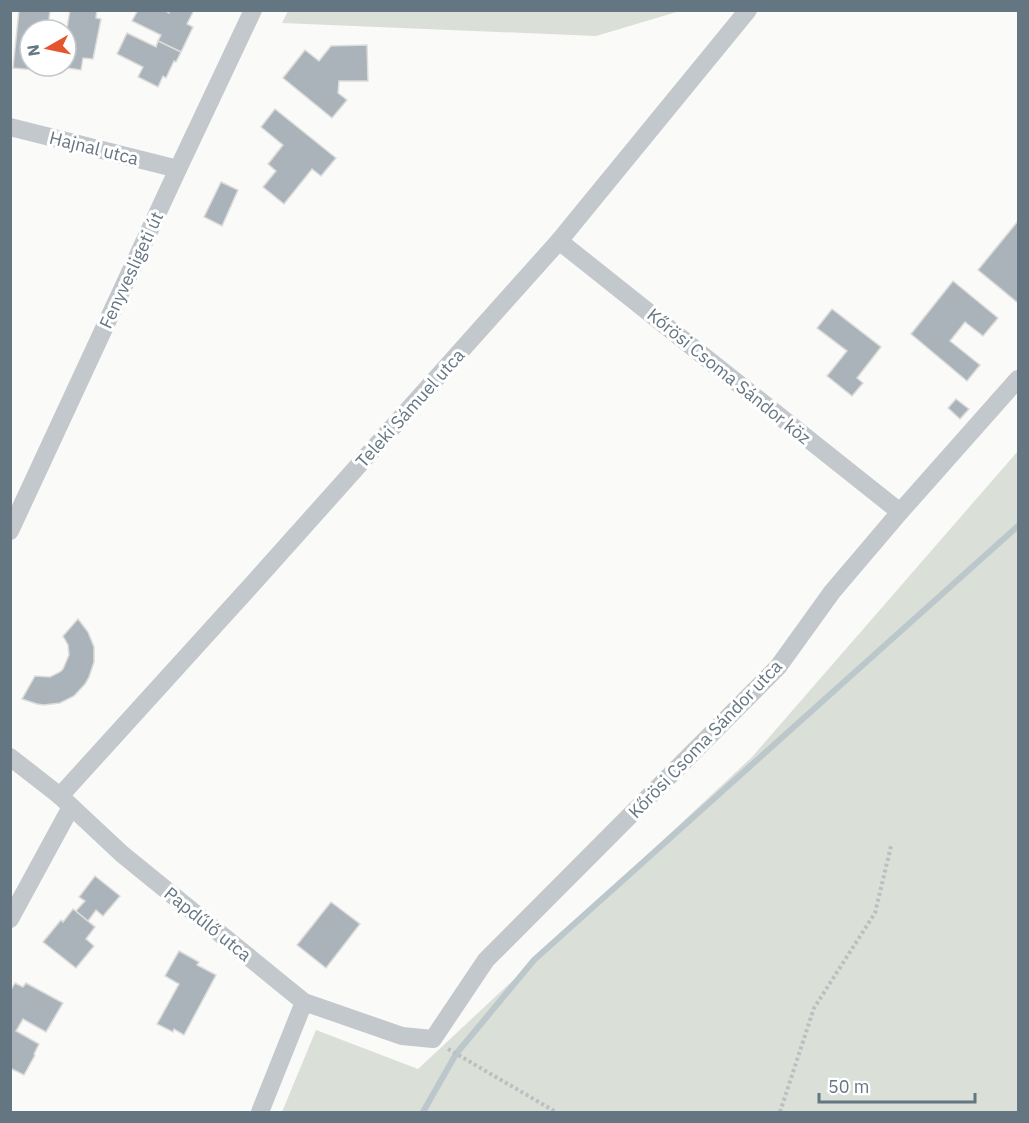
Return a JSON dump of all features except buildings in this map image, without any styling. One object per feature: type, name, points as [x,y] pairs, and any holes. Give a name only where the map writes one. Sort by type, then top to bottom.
[{"type":"street","name":"Fenyvesligeti út","points":[[10,531],[17,505],[253,10]]},
{"type":"street","name":"Teleki Sámuel utca","points":[[10,919],[66,801],[257,579],[559,241],[748,10]]},
{"type":"street","name":"Hajnal utca","points":[[10,127],[178,169]]},
{"type":"street","name":"Kőrösi Csoma Sándor köz","points":[[559,241],[900,512]]},
{"type":"street","name":"Kőrösi Csoma Sándor utca","points":[[433,1039],[486,960],[778,667],[832,592],[1018,379]]},
{"type":"street","name":"Papdűlő utca","points":[[10,758],[66,801],[122,854],[304,1002],[402,1036],[433,1039]]},
{"type":"street","points":[[260,1113],[304,1002]]},
{"type":"path","points":[[780,1113],[814,1008],[875,913],[891,846]]},
{"type":"path","points":[[433,1039],[556,1113]]},
{"type":"shaded area","points":[[288,10],[680,11],[596,36],[282,23]]},
{"type":"shaded area","points":[[1018,451],[1018,1112],[282,1112],[316,1030],[418,1069],[752,757]]},
{"type":"waterway","points":[[423,1112],[456,1054],[534,960],[1018,526]]}]
